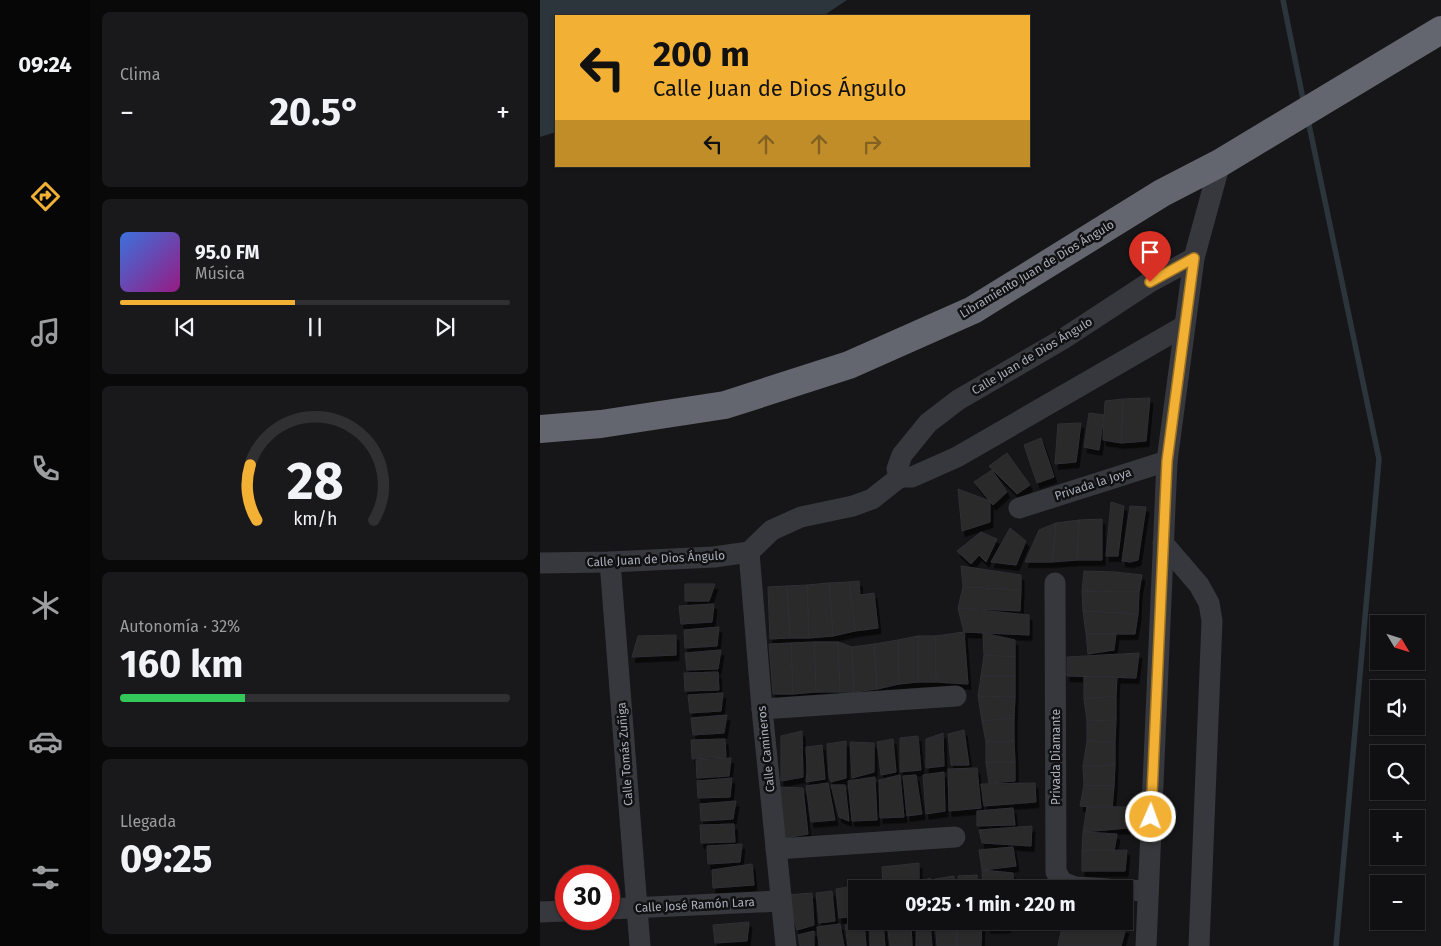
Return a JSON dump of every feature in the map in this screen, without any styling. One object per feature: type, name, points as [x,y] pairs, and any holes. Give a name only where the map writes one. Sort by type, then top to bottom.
[{"type":"highway","name":"Libramiento Juan de Dios Ángulo","points":[[540,429],[601,424],[725,405],[849,365],[973,310],[1162,193],[1220,163],[1441,30]]},
{"type":"street","points":[[1146,946],[1167,461],[1194,258],[1220,163]]},
{"type":"street","name":"Calle Juan de Dios Ángulo","points":[[900,477],[897,469],[902,455],[928,423],[958,400],[1063,339],[1150,282],[1194,258]]},
{"type":"street","points":[[749,552],[772,530],[801,516],[853,506],[872,499],[900,477],[912,477],[934,469],[1184,326]]},
{"type":"street","name":"Privada la Joya","points":[[1019,508],[1167,461]]},
{"type":"street","points":[[1163,543],[1199,585],[1209,603],[1212,621],[1199,946]]},
{"type":"street","name":"Calle Juan de Dios Ángulo","points":[[540,563],[714,557],[749,552]]},
{"type":"street","name":"Calle Camineros","points":[[749,552],[762,709],[786,946]]},
{"type":"street","name":"Calle Tomás Zuñiga","points":[[610,562],[640,946]]},
{"type":"street","name":"Privada Diamante","points":[[1054,583],[1056,872],[1061,880]]},
{"type":"street","points":[[762,709],[956,696]]},
{"type":"street","points":[[776,849],[956,837]]},
{"type":"street","points":[[1133,890],[1148,891]]},
{"type":"street","name":"Calle José Ramón Lara","points":[[620,909],[781,901]]},
{"type":"street","points":[[540,912],[555,911]]},
{"type":"shaded area","points":[[540,0],[847,0],[824,15],[555,15],[555,132],[540,137]]},
{"type":"building","points":[[1150,398],[1146,441],[1121,443],[1123,399]]},
{"type":"building","points":[[1123,399],[1121,443],[1103,440],[1105,401]]},
{"type":"building","points":[[1089,413],[1104,415],[1099,450],[1084,447]]},
{"type":"building","points":[[1081,423],[1076,462],[1055,464],[1058,424]]},
{"type":"building","points":[[1041,438],[1054,477],[1037,483],[1024,445]]},
{"type":"building","points":[[1007,453],[1030,485],[1017,494],[989,466]]},
{"type":"building","points":[[992,470],[1007,492],[993,505],[974,482]]},
{"type":"building","points":[[958,489],[990,501],[990,522],[962,531]]},
{"type":"building","points":[[1111,502],[1124,506],[1118,556],[1106,556]]},
{"type":"building","points":[[1130,506],[1146,507],[1138,560],[1130,562],[1122,561]]},
{"type":"building","points":[[1102,519],[1102,560],[1077,560],[1079,520]]},
{"type":"building","points":[[1079,520],[1077,560],[1052,562],[1056,523]]},
{"type":"building","points":[[1056,523],[1052,562],[1025,562],[1039,530]]},
{"type":"building","points":[[1010,528],[1026,541],[1016,565],[991,562]]},
{"type":"building","points":[[981,532],[997,539],[986,562],[979,555],[971,564],[957,551]]},
{"type":"building","points":[[961,566],[1021,575],[1021,590],[963,587]]},
{"type":"building","points":[[1084,571],[1142,575],[1139,592],[1082,591]]},
{"type":"building","points":[[859,581],[860,595],[874,593],[878,628],[855,631],[849,582]]},
{"type":"building","points":[[849,582],[855,631],[833,636],[829,583]]},
{"type":"building","points":[[829,583],[833,636],[809,638],[807,585]]},
{"type":"building","points":[[685,584],[715,584],[709,601],[685,601]]},
{"type":"building","points":[[807,585],[809,638],[790,638],[787,586]]},
{"type":"building","points":[[787,586],[790,638],[770,639],[768,587]]},
{"type":"building","points":[[963,587],[1021,590],[1020,611],[958,608]]},
{"type":"building","points":[[1082,591],[1139,592],[1138,614],[1083,611]]},
{"type":"building","points":[[714,604],[712,622],[681,624],[679,606]]},
{"type":"building","points":[[958,608],[1029,615],[1029,635],[964,632]]},
{"type":"building","points":[[1083,611],[1138,614],[1135,634],[1086,634]]},
{"type":"building","points":[[719,627],[717,646],[685,648],[684,630]]},
{"type":"building","points":[[964,632],[968,684],[936,682],[935,636]]},
{"type":"building","points":[[983,633],[1015,640],[1015,657],[984,655]]},
{"type":"building","points":[[1086,634],[1116,634],[1114,650],[1088,654]]},
{"type":"building","points":[[676,635],[676,655],[632,657],[638,636]]},
{"type":"building","points":[[918,636],[935,636],[936,682],[918,682]]},
{"type":"building","points":[[918,636],[918,682],[899,684],[898,640]]},
{"type":"building","points":[[898,640],[899,684],[877,689],[874,644]]},
{"type":"building","points":[[814,642],[838,642],[840,692],[816,692]]},
{"type":"building","points":[[814,642],[816,692],[793,694],[791,643]]},
{"type":"building","points":[[838,642],[852,647],[854,692],[840,692]]},
{"type":"building","points":[[791,643],[793,694],[773,694],[769,644]]},
{"type":"building","points":[[874,644],[877,689],[854,692],[852,647]]},
{"type":"building","points":[[721,650],[718,669],[687,670],[685,653]]},
{"type":"building","points":[[1139,653],[1136,678],[1067,676],[1067,657]]},
{"type":"building","points":[[984,655],[1015,657],[1015,676],[981,676]]},
{"type":"building","points":[[718,672],[719,690],[685,691],[684,673]]},
{"type":"building","points":[[981,676],[1015,676],[1015,697],[978,696]]},
{"type":"building","points":[[1084,677],[1117,677],[1116,696],[1084,699]]},
{"type":"building","points":[[723,693],[721,711],[690,713],[688,695]]},
{"type":"building","points":[[978,696],[1015,697],[1014,718],[982,721]]},
{"type":"building","points":[[1116,696],[1116,720],[1087,721],[1084,699]]},
{"type":"building","points":[[727,715],[724,733],[693,735],[691,718]]},
{"type":"building","points":[[1014,718],[1014,741],[986,742],[982,721]]},
{"type":"building","points":[[1116,720],[1115,742],[1087,741],[1087,721]]},
{"type":"building","points":[[964,730],[969,765],[951,765],[948,734]]},
{"type":"building","points":[[802,731],[803,777],[781,781],[781,736]]},
{"type":"building","points":[[943,733],[944,766],[926,768],[926,739]]},
{"type":"building","points":[[918,736],[921,770],[900,772],[900,738]]},
{"type":"building","points":[[725,739],[726,757],[692,759],[691,740]]},
{"type":"building","points":[[893,739],[896,772],[881,775],[877,742]]},
{"type":"building","points":[[846,741],[846,778],[831,782],[827,744]]},
{"type":"building","points":[[1014,741],[1015,762],[986,763],[986,742]]},
{"type":"building","points":[[1087,741],[1115,742],[1115,765],[1083,766]]},
{"type":"building","points":[[850,742],[874,743],[874,772],[852,778]]},
{"type":"building","points":[[822,745],[825,779],[806,782],[806,747]]},
{"type":"building","points":[[731,758],[729,776],[697,778],[696,760]]},
{"type":"building","points":[[1015,762],[1015,781],[989,783],[986,763]]},
{"type":"building","points":[[1115,765],[1114,786],[1084,785],[1083,766]]},
{"type":"building","points":[[977,768],[981,808],[949,811],[948,769]]},
{"type":"building","points":[[944,772],[945,811],[926,814],[923,775]]},
{"type":"building","points":[[900,775],[904,817],[880,818],[879,780]]},
{"type":"building","points":[[916,775],[922,814],[907,816],[903,776]]},
{"type":"building","points":[[875,777],[877,820],[852,821],[848,781]]},
{"type":"building","points":[[732,778],[730,797],[698,798],[697,781]]},
{"type":"building","points":[[828,783],[835,820],[811,822],[806,786]]},
{"type":"building","points":[[1035,783],[1036,802],[984,806],[981,784]]},
{"type":"building","points":[[831,785],[845,785],[849,821],[839,817]]},
{"type":"building","points":[[1084,785],[1114,786],[1112,809],[1080,806]]},
{"type":"building","points":[[779,787],[803,788],[808,834],[785,838]]},
{"type":"building","points":[[736,801],[733,819],[701,821],[700,804]]},
{"type":"building","points":[[1087,807],[1132,807],[1128,828],[1083,832]]},
{"type":"building","points":[[1013,808],[1015,825],[977,826],[977,811]]},
{"type":"building","points":[[734,824],[735,842],[701,843],[700,825]]},
{"type":"building","points":[[1032,826],[1031,846],[982,843],[979,830]]},
{"type":"building","points":[[1083,832],[1117,834],[1114,851],[1082,851]]},
{"type":"building","points":[[742,844],[740,862],[708,864],[707,846]]},
{"type":"building","points":[[1013,847],[1016,866],[982,870],[979,850]]},
{"type":"building","points":[[1127,850],[1125,871],[1082,871],[1082,851]]},
{"type":"building","points":[[919,863],[919,880],[883,880],[882,867]]},
{"type":"building","points":[[752,864],[754,885],[713,888],[712,870]]},
{"type":"building","points":[[982,870],[1013,873],[1013,880],[983,880]]},
{"type":"building","points":[[977,875],[977,880],[958,880],[958,876]]},
{"type":"building","points":[[954,876],[954,880],[935,880]]},
{"type":"building","points":[[848,887],[848,917],[839,918],[836,889]]},
{"type":"building","points":[[832,891],[835,921],[819,923],[816,893]]},
{"type":"building","points":[[812,893],[814,925],[797,930],[787,895]]},
{"type":"building","points":[[749,922],[747,941],[715,943],[713,925]]},
{"type":"building","points":[[840,924],[844,946],[819,946],[817,927]]},
{"type":"building","points":[[848,924],[848,930],[865,930],[866,946],[848,946],[845,925]]},
{"type":"building","points":[[870,930],[884,930],[885,946],[870,946]]},
{"type":"building","points":[[888,930],[911,930],[912,946],[890,946]]},
{"type":"building","points":[[917,930],[931,930],[932,946],[916,946]]},
{"type":"building","points":[[936,930],[957,930],[957,946],[937,946]]},
{"type":"building","points":[[957,930],[982,930],[981,946],[957,946]]},
{"type":"building","points":[[1061,930],[1125,930],[1121,946],[1058,946]]},
{"type":"building","points":[[814,931],[814,946],[800,946],[798,935]]},
{"type":"waterway","points":[[1283,0],[1304,104]]},
{"type":"waterway","points":[[1308,120],[1379,459],[1336,946]]},
{"type":"route","points":[[1150,282],[1194,258],[1167,461],[1151,817]]}]
